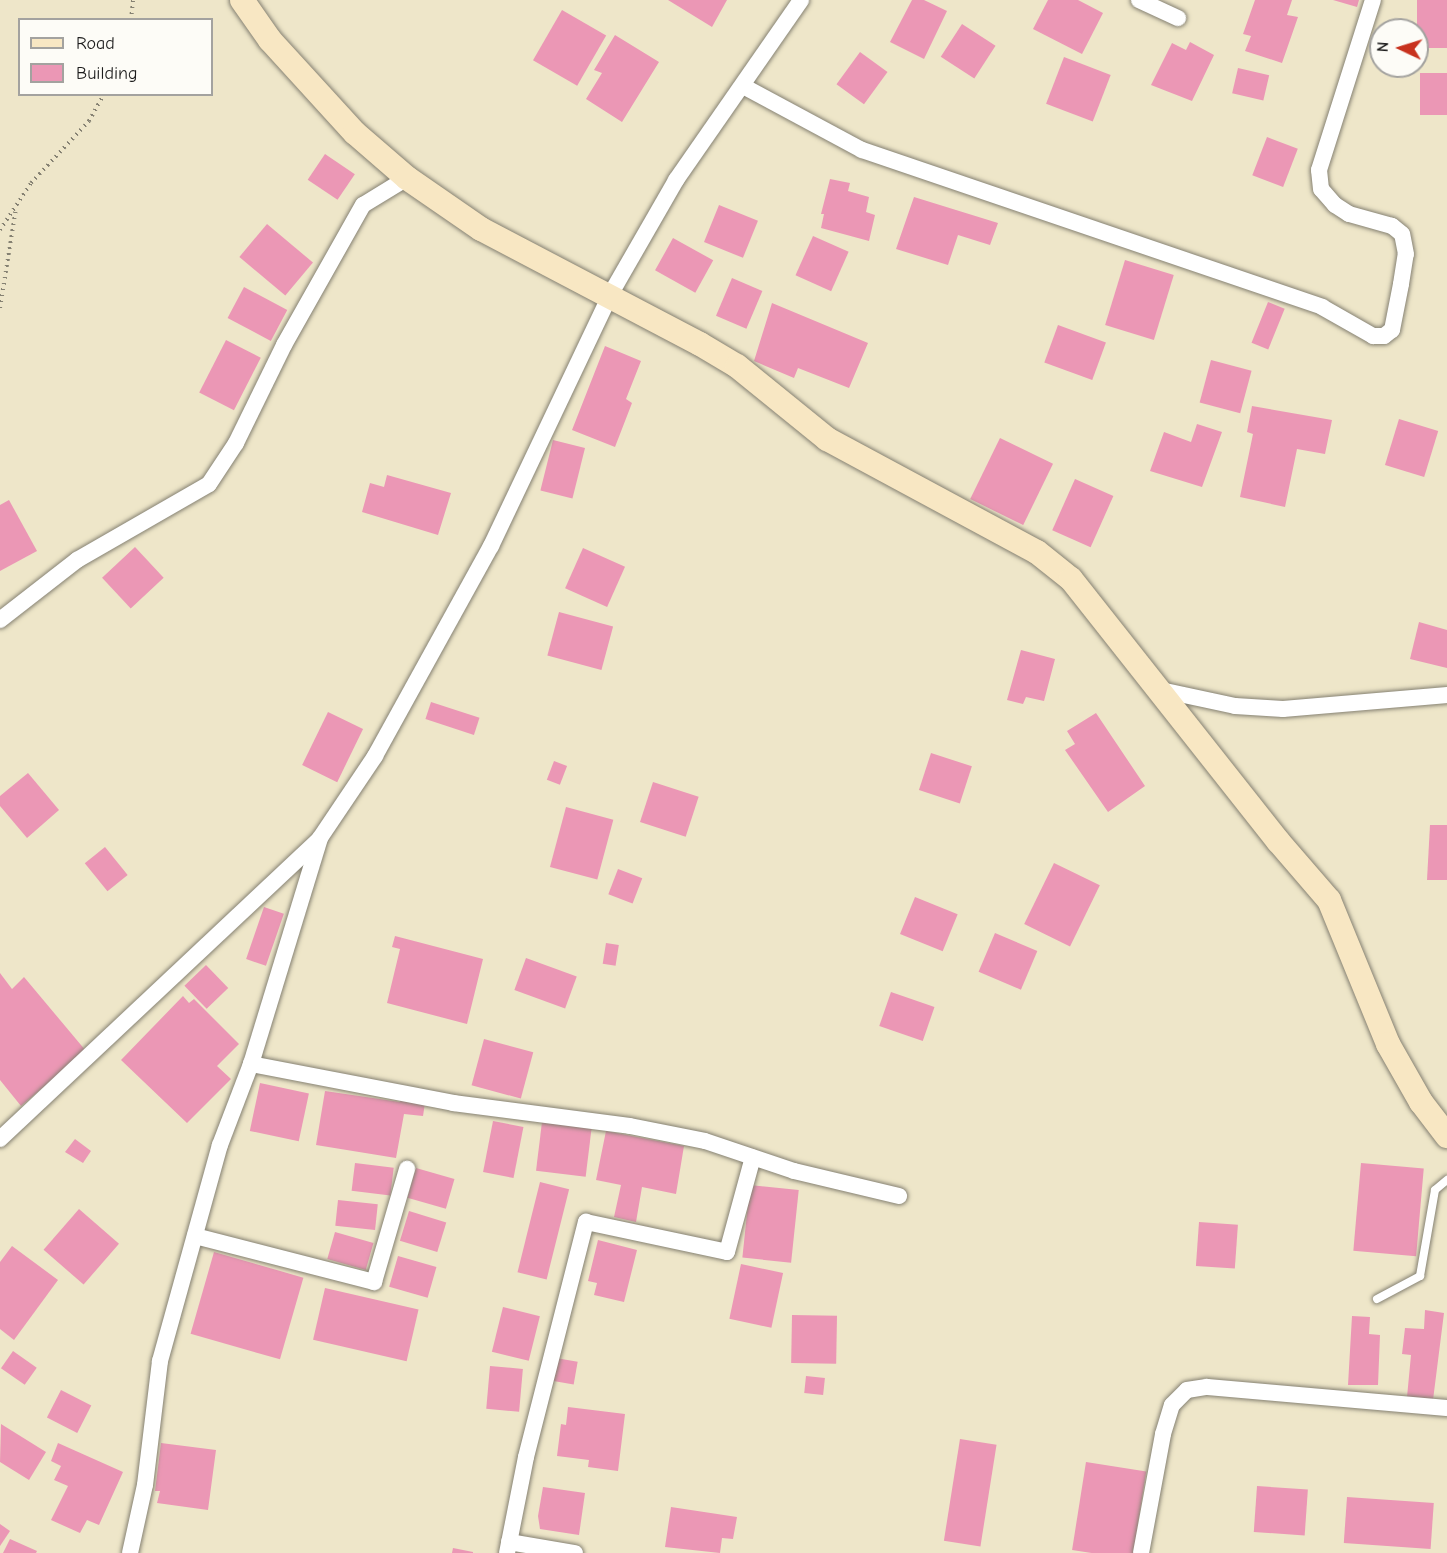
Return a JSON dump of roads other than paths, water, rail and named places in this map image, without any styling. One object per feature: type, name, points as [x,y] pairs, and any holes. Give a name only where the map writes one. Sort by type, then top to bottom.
[{"type":"street","points":[[242,0],[270,40],[348,124],[407,178],[481,229],[610,295],[737,366],[827,439],[1037,552],[1071,579],[1156,689],[1329,900],[1388,1044],[1420,1102],[1447,1136]]},
{"type":"street","points":[[0,1139],[320,838],[375,756],[491,546],[610,295],[676,180],[801,0]]},
{"type":"street","points":[[1139,0],[1178,18]]},
{"type":"street","points":[[743,86],[862,150],[1322,307],[1373,336],[1384,336],[1392,330],[1403,274],[1406,254],[1402,234],[1392,226],[1349,214],[1335,205],[1321,189],[1319,170],[1373,0]]},
{"type":"street","points":[[0,620],[77,560],[209,484],[236,443],[284,345],[363,205],[407,178]]},
{"type":"street","points":[[1156,689],[1235,706],[1283,709],[1447,695]]},
{"type":"street","points":[[130,1553],[146,1485],[160,1360],[220,1145],[251,1064],[320,838]]},
{"type":"street","points":[[251,1064],[453,1102],[630,1126],[705,1142],[898,1197]]},
{"type":"street","points":[[576,1553],[508,1547],[526,1456],[586,1222],[727,1252],[753,1157]]},
{"type":"street","points":[[195,1236],[374,1282],[407,1168]]},
{"type":"street","points":[[1141,1553],[1163,1434],[1172,1405],[1187,1390],[1207,1387],[1447,1408]]},
{"type":"lane","points":[[1377,1299],[1420,1276],[1435,1190],[1447,1180]]}]
